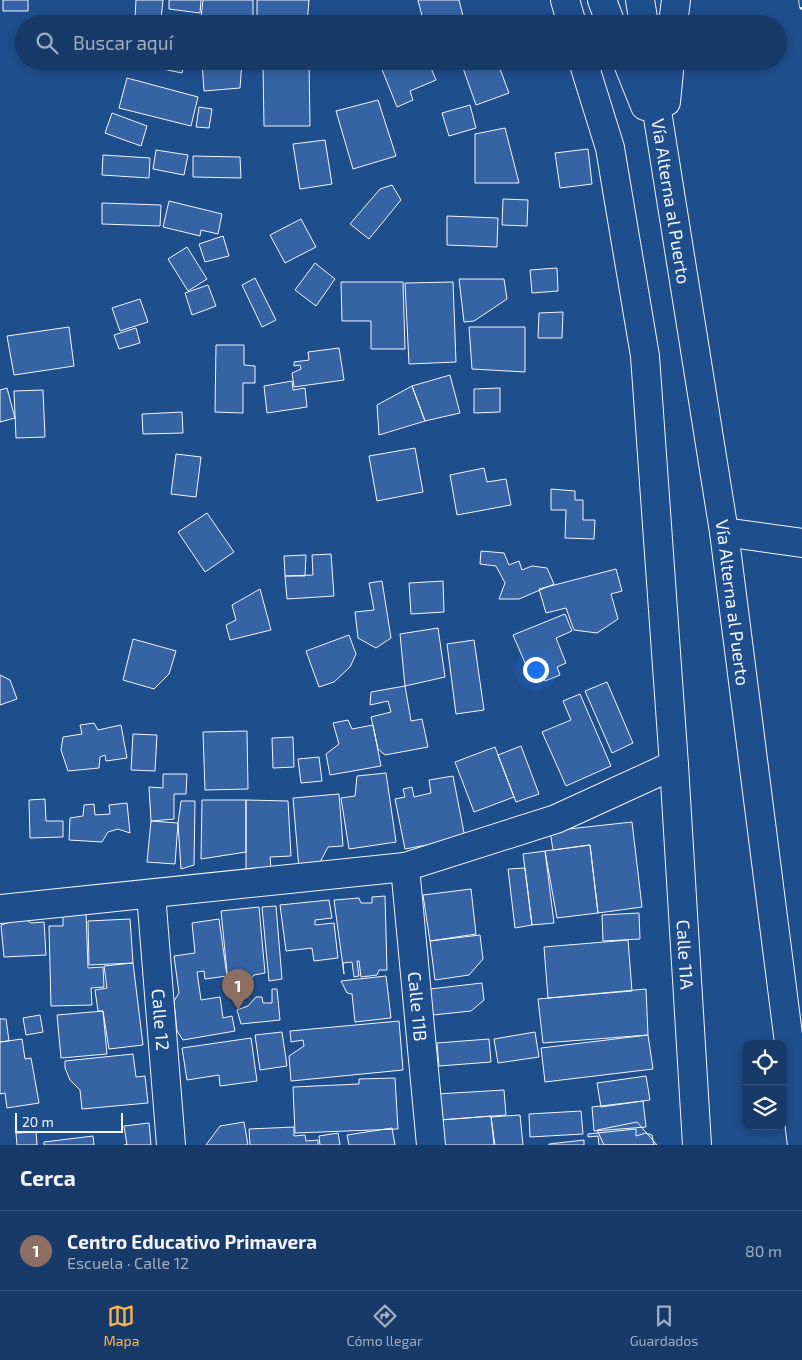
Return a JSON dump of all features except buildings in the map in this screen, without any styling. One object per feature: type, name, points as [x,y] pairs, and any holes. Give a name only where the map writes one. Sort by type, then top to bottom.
[{"type":"street","points":[[565,0],[569,15]]},
{"type":"street","points":[[602,0],[608,15]]},
{"type":"street","points":[[640,0],[642,15]]},
{"type":"street","points":[[674,15],[676,0]]},
{"type":"street","name":"Calle 11A","points":[[587,70],[610,148],[645,356],[674,764],[697,1145]]},
{"type":"street","points":[[631,70],[662,146]]},
{"type":"street","name":"Vía Alterna al Puerto","points":[[650,70],[724,532],[802,1145]]},
{"type":"street","points":[[662,146],[669,70]]},
{"type":"street","points":[[724,532],[802,543]]},
{"type":"street","points":[[0,909],[405,867],[556,819],[674,764]]},
{"type":"street","name":"Calle 11B","points":[[405,867],[431,1145]]},
{"type":"street","name":"Calle 12","points":[[151,894],[171,1145]]},
{"type":"railway","points":[[801,0],[802,7]]},
{"type":"place","name":"Centro Educativo Primavera","points":[[238,1010]]}]
